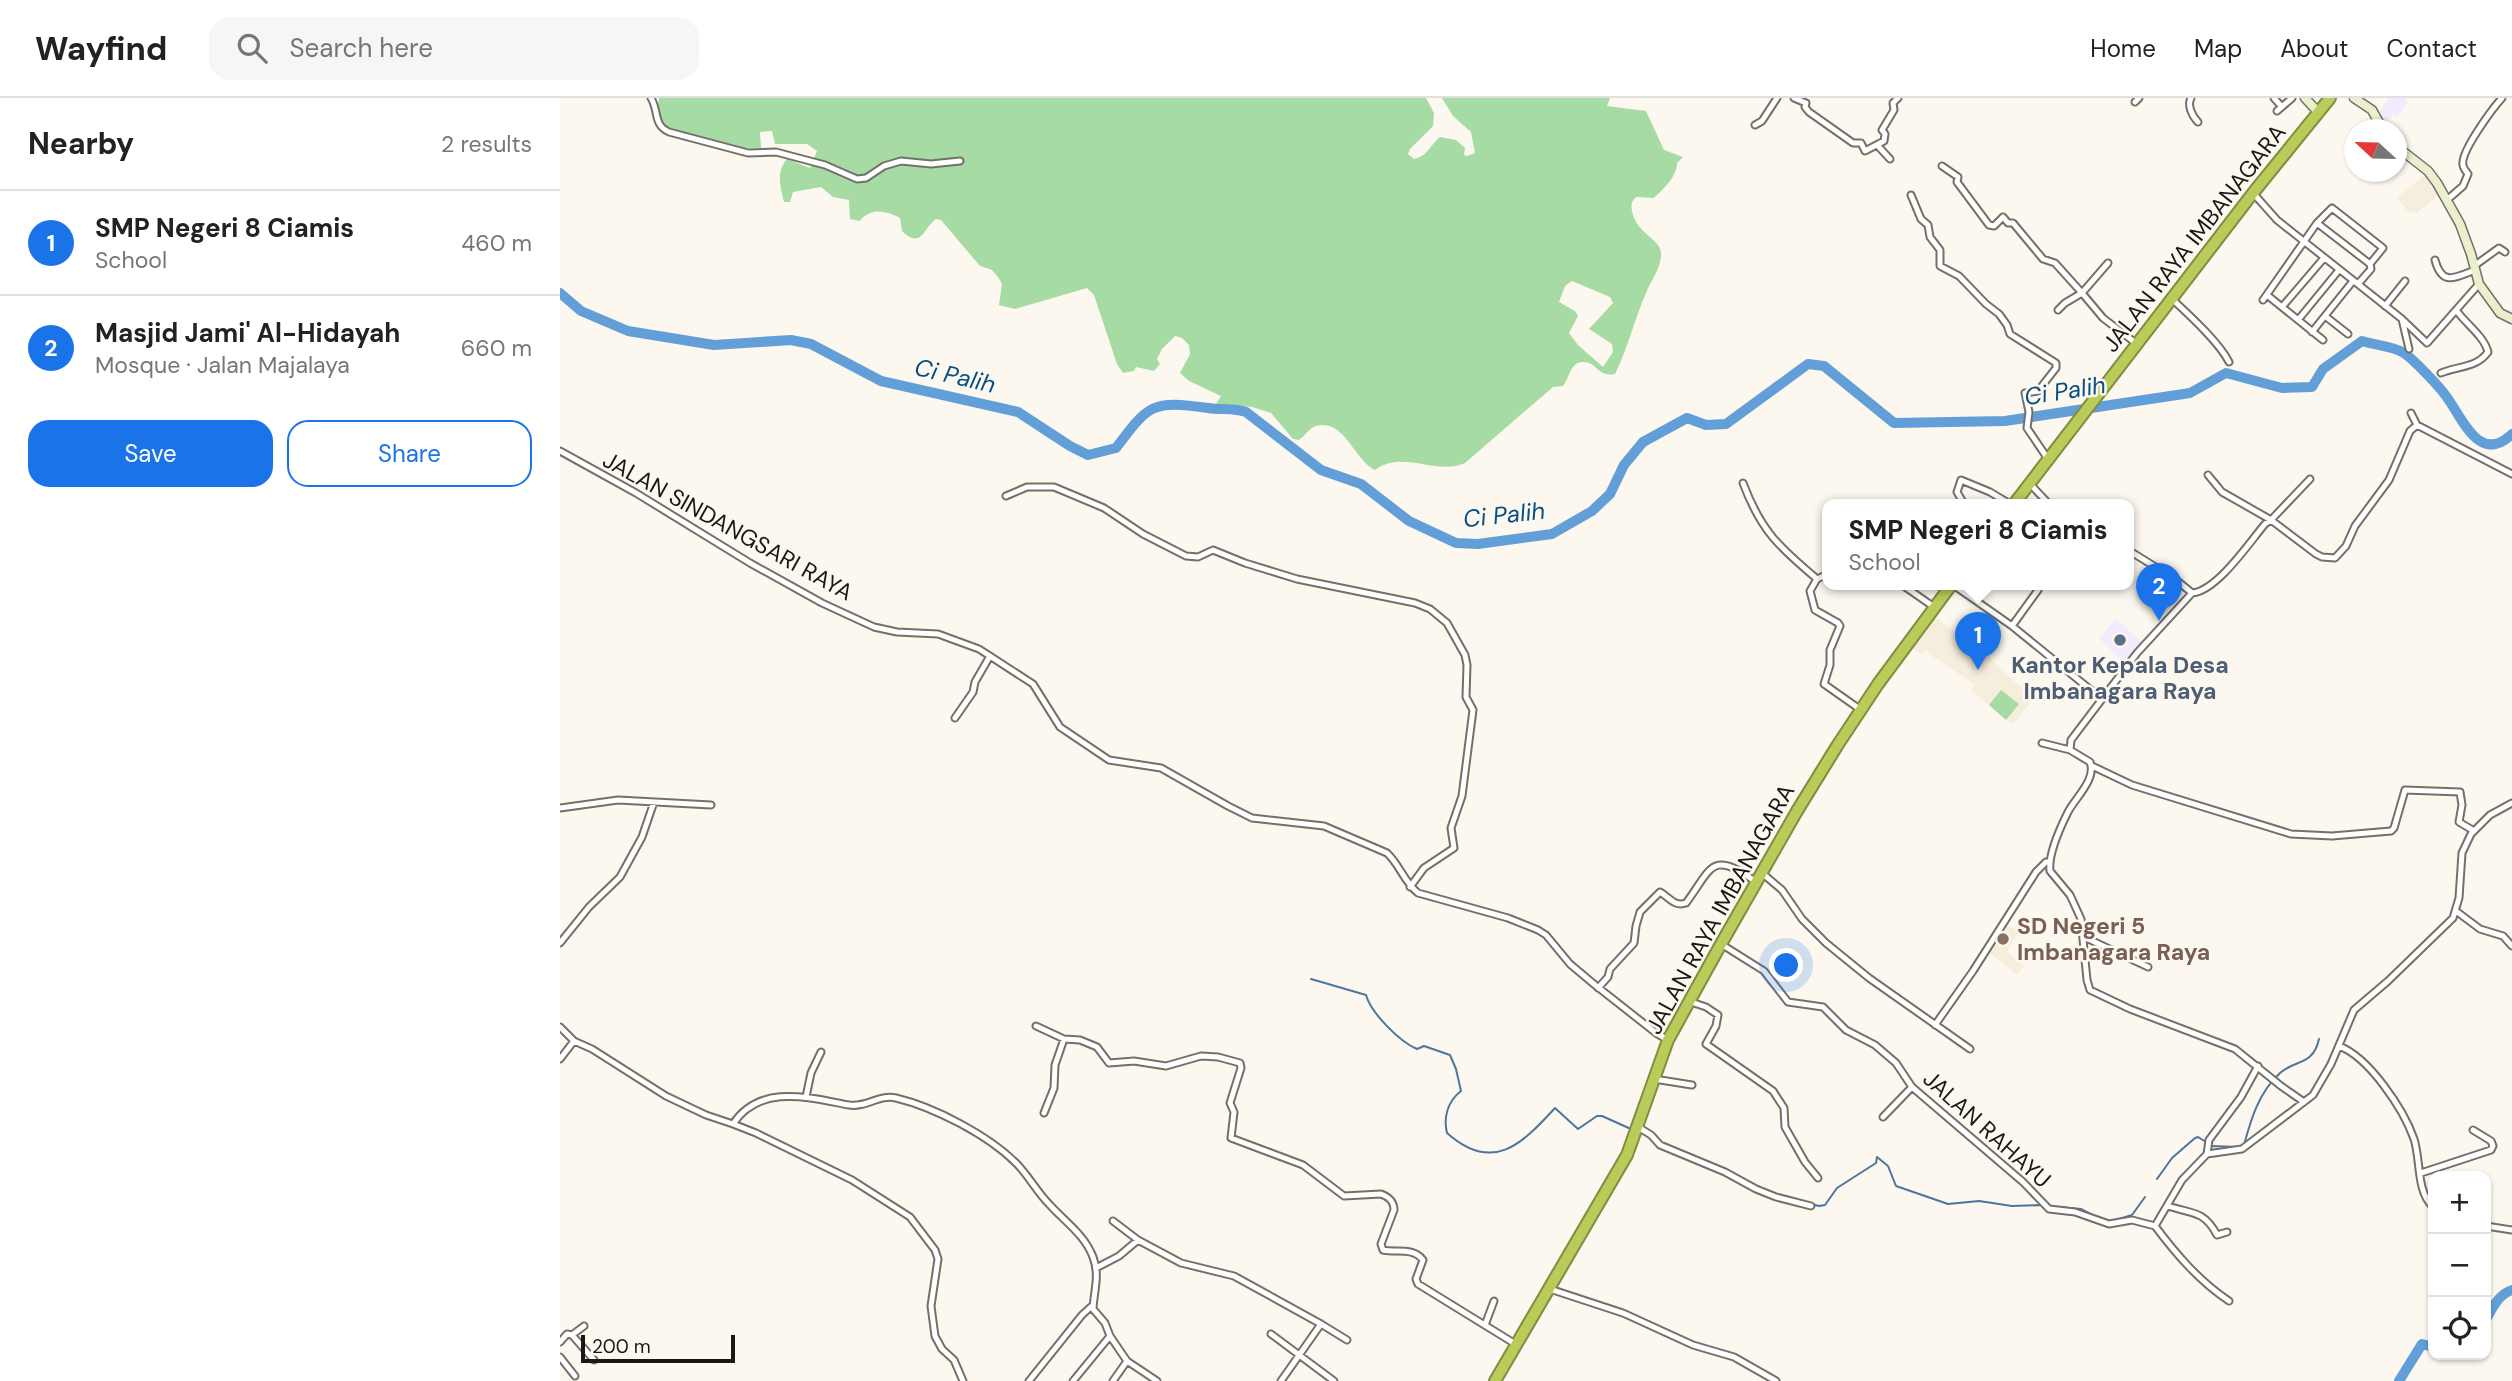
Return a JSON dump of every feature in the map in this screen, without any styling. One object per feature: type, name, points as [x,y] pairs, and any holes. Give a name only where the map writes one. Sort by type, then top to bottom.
[{"type":"highway","name":"JALAN RAYA IMBANAGARA","points":[[2016,499],[2253,193],[2330,98]]},
{"type":"highway","name":"JALAN RAYA IMBANAGARA","points":[[1497,1380],[1614,1181],[1637,1130],[1668,1040],[1688,1000],[1797,811],[1861,710],[1947,590]]},
{"type":"street","points":[[651,98],[660,127],[669,132],[748,153],[776,152],[825,165],[857,179],[866,178],[884,166],[901,161],[960,161]]},
{"type":"street","points":[[1755,125],[1762,121],[1777,98]]},
{"type":"street","points":[[1794,98],[1806,103],[1805,107],[1809,112],[1855,145],[1861,144],[1864,150],[1877,145],[1885,137],[1882,130],[1894,110],[1893,103],[1898,98]]},
{"type":"street","points":[[2192,98],[2189,102],[2198,122]]},
{"type":"street","points":[[2274,98],[2280,109],[2292,98]]},
{"type":"street","points":[[2305,98],[2319,113]]},
{"type":"street","points":[[2354,98],[2372,110],[2377,119]]},
{"type":"street","points":[[2447,200],[2463,186],[2468,174],[2463,166],[2464,157],[2482,123],[2502,98]]},
{"type":"street","points":[[1877,145],[1890,159]]},
{"type":"street","points":[[2407,155],[2428,171],[2447,200],[2460,224],[2479,284],[2500,313],[2512,319]]},
{"type":"street","points":[[1942,166],[1958,177],[1957,182],[1989,225],[1994,226],[2003,218],[2008,223],[2013,223],[2043,259],[2055,263],[2104,318],[2137,344]]},
{"type":"street","points":[[2253,193],[2277,220],[2402,319],[2425,343],[2479,284]]},
{"type":"street","points":[[1911,195],[1919,214],[1928,225],[1930,237],[1940,250],[1940,266],[1959,276],[1999,314],[2010,334],[2056,363],[2056,368],[2038,391],[2025,393],[2028,430],[2048,459]]},
{"type":"street","points":[[2312,332],[2371,269],[2370,264],[2383,248],[2339,212],[2330,209],[2316,223],[2265,297],[2282,307],[2312,332],[2323,340]]},
{"type":"street","points":[[2316,223],[2370,264]]},
{"type":"street","points":[[2435,260],[2438,274],[2454,278],[2474,268],[2499,248],[2505,252]]},
{"type":"street","points":[[2282,307],[2324,258]]},
{"type":"street","points":[[2058,310],[2082,293],[2108,263]]},
{"type":"street","points":[[2298,320],[2339,270]]},
{"type":"street","points":[[2385,306],[2405,281]]},
{"type":"street","points":[[2172,299],[2229,362]]},
{"type":"street","points":[[2441,373],[2472,365],[2488,352],[2479,335],[2456,310]]},
{"type":"street","points":[[2325,316],[2348,334]]},
{"type":"street","points":[[2402,319],[2409,349]]},
{"type":"street","points":[[2407,339],[2416,335]]},
{"type":"street","points":[[2411,413],[2417,425],[2512,474]]},
{"type":"street","points":[[2208,475],[2222,492],[2271,520],[2316,554],[2328,558],[2339,555],[2389,480],[2410,431],[2417,425]]},
{"type":"street","name":"JALAN SINDANGSARI RAYA","points":[[560,452],[625,486],[750,563],[822,603],[874,627],[897,632],[938,634],[990,656],[1033,684],[1060,727],[1099,754],[1118,762],[1161,768],[1252,818],[1311,822],[1330,828],[1387,853],[1410,887]]},
{"type":"street","points":[[2070,750],[2074,735],[2137,653],[2192,593],[2210,586],[2235,561],[2266,522],[2310,479]]},
{"type":"street","points":[[1961,499],[1957,492],[1961,480],[2003,499]]},
{"type":"street","points":[[1743,483],[1753,508],[1769,534],[1780,548],[1817,579]]},
{"type":"street","points":[[2030,484],[2044,499]]},
{"type":"street","points":[[1006,496],[1027,487],[1054,487],[1104,508],[1143,534],[1186,556],[1219,551],[1245,563],[1297,579],[1415,603],[1430,609],[1442,619],[1465,655],[1466,697],[1473,710],[1462,796],[1452,825],[1454,848],[1424,868],[1410,887],[1438,900],[1508,918],[1538,930],[1546,935],[1570,964],[1598,988],[1668,1040]]},
{"type":"street","points":[[2134,553],[2192,593]]},
{"type":"street","points":[[1822,577],[1817,579],[1811,591],[1812,604],[1815,610],[1840,626],[1830,650],[1824,684],[1861,710]]},
{"type":"street","points":[[1910,590],[1934,607]]},
{"type":"street","points":[[1961,590],[2012,626],[2102,699]]},
{"type":"street","points":[[2012,626],[2038,590]]},
{"type":"street","points":[[955,718],[974,691],[975,682],[990,656]]},
{"type":"street","points":[[2042,743],[2070,750],[2086,759],[2092,766],[2132,785],[2270,829],[2307,836],[2391,831],[2405,790],[2460,792],[2462,798],[2459,822],[2474,831]]},
{"type":"street","points":[[2092,766],[2085,786],[2067,814],[2050,862],[2050,871],[2076,905],[2084,937],[2087,981],[2093,993],[2227,1044],[2304,1102]]},
{"type":"street","points":[[560,808],[613,800],[711,806]]},
{"type":"street","points":[[560,943],[589,907],[620,877],[642,837],[654,802]]},
{"type":"street","points":[[2229,1301],[2187,1265],[2155,1226],[2182,1180],[2207,1154],[2242,1149],[2304,1102],[2319,1087],[2354,1010],[2446,927],[2456,911],[2462,853],[2466,841],[2490,815],[2512,803]]},
{"type":"street","points":[[1935,1025],[2036,872],[2046,862],[2050,862]]},
{"type":"street","points":[[1598,988],[1608,977],[1610,969],[1634,943],[1640,912],[1660,892],[1672,902],[1686,903],[1709,869],[1718,866],[1732,868],[1782,890],[1807,925],[1826,943],[1970,1049]]},
{"type":"street","points":[[2456,911],[2480,929],[2503,936],[2512,946]]},
{"type":"street","points":[[2084,937],[2147,967]]},
{"type":"street","name":"JALAN RAHAYU","points":[[1721,944],[1764,971],[1788,1002],[1818,1005],[1826,1009],[1846,1030],[1870,1042],[1896,1063],[1912,1087],[2023,1182],[2045,1205],[2054,1210],[2075,1212],[2101,1223],[2132,1220],[2155,1226]]},
{"type":"street","points":[[1688,1000],[1718,1015],[1716,1026],[1706,1044],[1773,1091],[1784,1108],[1785,1126],[1805,1162],[1818,1178]]},
{"type":"street","points":[[560,1027],[574,1041],[592,1049],[666,1096],[706,1115],[757,1133],[852,1180],[910,1217],[938,1259],[930,1307],[935,1336],[942,1349],[954,1360],[963,1381]]},
{"type":"street","points":[[1036,1027],[1064,1039],[1080,1040],[1097,1047],[1107,1062],[1112,1064],[1134,1061],[1166,1066],[1201,1056],[1240,1063],[1241,1071],[1230,1103],[1234,1112],[1231,1138],[1298,1162],[1344,1196],[1387,1196],[1394,1204],[1394,1210],[1381,1247],[1391,1251],[1405,1250],[1420,1256],[1423,1260],[1416,1279],[1418,1284],[1517,1345]]},
{"type":"street","points":[[1044,1113],[1054,1088],[1055,1065],[1064,1039]]},
{"type":"street","points":[[560,1059],[574,1041]]},
{"type":"street","points":[[2339,1046],[2348,1049],[2367,1066],[2395,1103],[2414,1140],[2424,1193],[2428,1200]]},
{"type":"street","points":[[806,1097],[811,1073],[821,1052]]},
{"type":"street","points":[[2207,1154],[2208,1144],[2244,1093],[2258,1066]]},
{"type":"street","points":[[1654,1079],[1692,1085]]},
{"type":"street","points":[[1883,1118],[1912,1087]]},
{"type":"street","points":[[733,1124],[744,1111],[762,1101],[781,1096],[806,1097],[855,1106],[894,1097],[952,1119],[970,1129],[1017,1164],[1047,1203],[1080,1234],[1093,1256],[1096,1268],[1098,1284],[1093,1305],[1095,1312],[1107,1326],[1110,1336],[1127,1361],[1157,1381]]},
{"type":"street","points":[[1637,1130],[1652,1136],[1656,1143],[1725,1172],[1756,1189],[1811,1206]]},
{"type":"street","points":[[2421,1174],[2491,1150],[2491,1141],[2473,1130]]},
{"type":"street","points":[[2168,1206],[2185,1212],[2191,1210],[2205,1217],[2214,1226],[2217,1236],[2227,1232]]},
{"type":"street","points":[[1113,1221],[1138,1240],[1188,1266],[1234,1276],[1347,1340]]},
{"type":"street","points":[[2491,1227],[2512,1230]]},
{"type":"street","points":[[1096,1268],[1119,1256],[1138,1240]]},
{"type":"street","points":[[1550,1289],[1623,1313],[1693,1345],[1734,1357],[1776,1381]]},
{"type":"street","points":[[1485,1325],[1494,1301]]},
{"type":"street","points":[[1029,1381],[1093,1305]]},
{"type":"street","points":[[1281,1381],[1321,1324]]},
{"type":"street","points":[[560,1342],[566,1335],[584,1326]]},
{"type":"street","points":[[1271,1334],[1334,1381]]},
{"type":"street","points":[[566,1335],[594,1360]]},
{"type":"street","points":[[1073,1381],[1110,1336]]},
{"type":"street","points":[[560,1357],[575,1376]]},
{"type":"street","points":[[1112,1381],[1127,1361]]},
{"type":"street","points":[[560,1372],[568,1366]]},
{"type":"shaded area","points":[[2389,98],[2403,98],[2408,102],[2397,117],[2393,115],[2390,119],[2379,119],[2377,115]]},
{"type":"shaded area","points":[[2426,174],[2440,194],[2416,214],[2413,211],[2410,214],[2397,197]]},
{"type":"shaded area","points":[[1934,617],[1981,649],[2035,697],[2013,725],[1971,690],[1974,684],[1925,651],[1922,655],[1910,647]]},
{"type":"shaded area","name":"Kantor Kepala Desa Imbanagara Raya","points":[[2116,619],[2142,642],[2125,664],[2099,638]]},
{"type":"shaded area","name":"SD Negeri 5 Imbanagara Raya","points":[[2003,922],[2014,929],[2018,923],[2023,926],[2007,952],[2024,966],[2017,975],[1985,949]]},
{"type":"green space","points":[[659,98],[1426,98],[1434,113],[1433,126],[1410,149],[1408,154],[1414,159],[1426,153],[1440,137],[1456,140],[1465,148],[1464,155],[1475,153],[1471,132],[1453,116],[1442,98],[1610,98],[1607,106],[1646,111],[1664,150],[1683,157],[1677,163],[1672,178],[1654,198],[1636,197],[1633,200],[1634,219],[1660,248],[1661,258],[1615,374],[1605,374],[1589,363],[1579,362],[1563,386],[1553,387],[1465,463],[1442,467],[1396,462],[1375,470],[1334,428],[1316,426],[1299,440],[1293,439],[1271,413],[1252,407],[1216,404],[1221,396],[1189,381],[1180,373],[1190,354],[1189,345],[1182,338],[1175,336],[1162,349],[1157,359],[1160,364],[1154,371],[1136,367],[1134,371],[1123,373],[1117,364],[1094,295],[1087,288],[1015,309],[999,305],[1002,284],[998,277],[992,270],[980,266],[941,220],[936,219],[922,236],[914,238],[902,231],[900,218],[889,214],[874,212],[860,221],[850,219],[849,200],[833,197],[821,187],[793,192],[790,202],[784,202],[780,174],[787,159],[810,168],[817,151],[807,144],[775,144],[772,131],[760,132],[761,148],[737,148],[669,128],[660,119]],"holes":[[[1572,281],[1610,297],[1613,303],[1589,329],[1612,344],[1613,352],[1603,367],[1578,345],[1569,333],[1578,316],[1575,311],[1559,302],[1565,286]]]},
{"type":"green space","points":[[2001,690],[2019,704],[2006,720],[1989,705]]},
{"type":"waterway","name":"Ci Palih","points":[[560,293],[581,311],[628,331],[714,345],[791,340],[811,344],[881,381],[1018,412],[1088,455],[1116,448],[1136,422],[1153,408],[1175,405],[1246,412],[1321,470],[1361,484],[1409,521],[1456,543],[1478,544],[1552,534],[1592,511],[1610,494],[1624,465],[1643,442],[1687,418],[1706,425],[1726,424],[1808,364],[1824,366],[1894,423],[2005,421],[2190,393],[2226,373],[2282,388],[2312,387],[2323,369],[2362,341],[2394,349],[2408,356],[2443,392],[2465,426],[2481,442],[2490,445],[2512,434]]},
{"type":"waterway","points":[[1311,979],[1366,995],[1380,1018],[1403,1040],[1417,1049],[1424,1046],[1450,1055],[1461,1091],[1450,1104],[1446,1127],[1447,1133],[1463,1145],[1493,1153],[1506,1149],[1531,1133],[1555,1108],[1578,1129],[1597,1116],[1631,1129]]},
{"type":"waterway","points":[[2244,1145],[2253,1116],[2266,1089],[2280,1073],[2313,1054],[2319,1039]]},
{"type":"waterway","points":[[1639,1132],[1650,1137]]},
{"type":"waterway","points":[[2157,1179],[2172,1158],[2195,1138],[2206,1142]]},
{"type":"waterway","points":[[2210,1146],[2239,1147]]},
{"type":"waterway","points":[[1687,1153],[1733,1174]]},
{"type":"waterway","points":[[1782,1196],[1819,1206],[1825,1205],[1837,1188],[1876,1163],[1877,1157],[1888,1166],[1896,1186],[1948,1204],[1979,1201],[2012,1206],[2044,1205]]},
{"type":"waterway","points":[[2119,1219],[2132,1215],[2145,1197]]},
{"type":"waterway","points":[[2049,1206],[2081,1209],[2094,1216]]},
{"type":"waterway","points":[[2491,1310],[2500,1298],[2512,1290]]},
{"type":"waterway","points":[[2399,1381],[2422,1344],[2428,1346]]},
{"type":"place","name":"Masjid Jami' Al-Hidayah","points":[[2159,621]]},
{"type":"place","name":"Kantor Kepala Desa Imbanagara Raya","points":[[2120,640]]},
{"type":"place","name":"SMP Negeri 8 Ciamis","points":[[1978,670]]},
{"type":"place","name":"SD Negeri 5 Imbanagara Raya","points":[[2003,939]]}]
